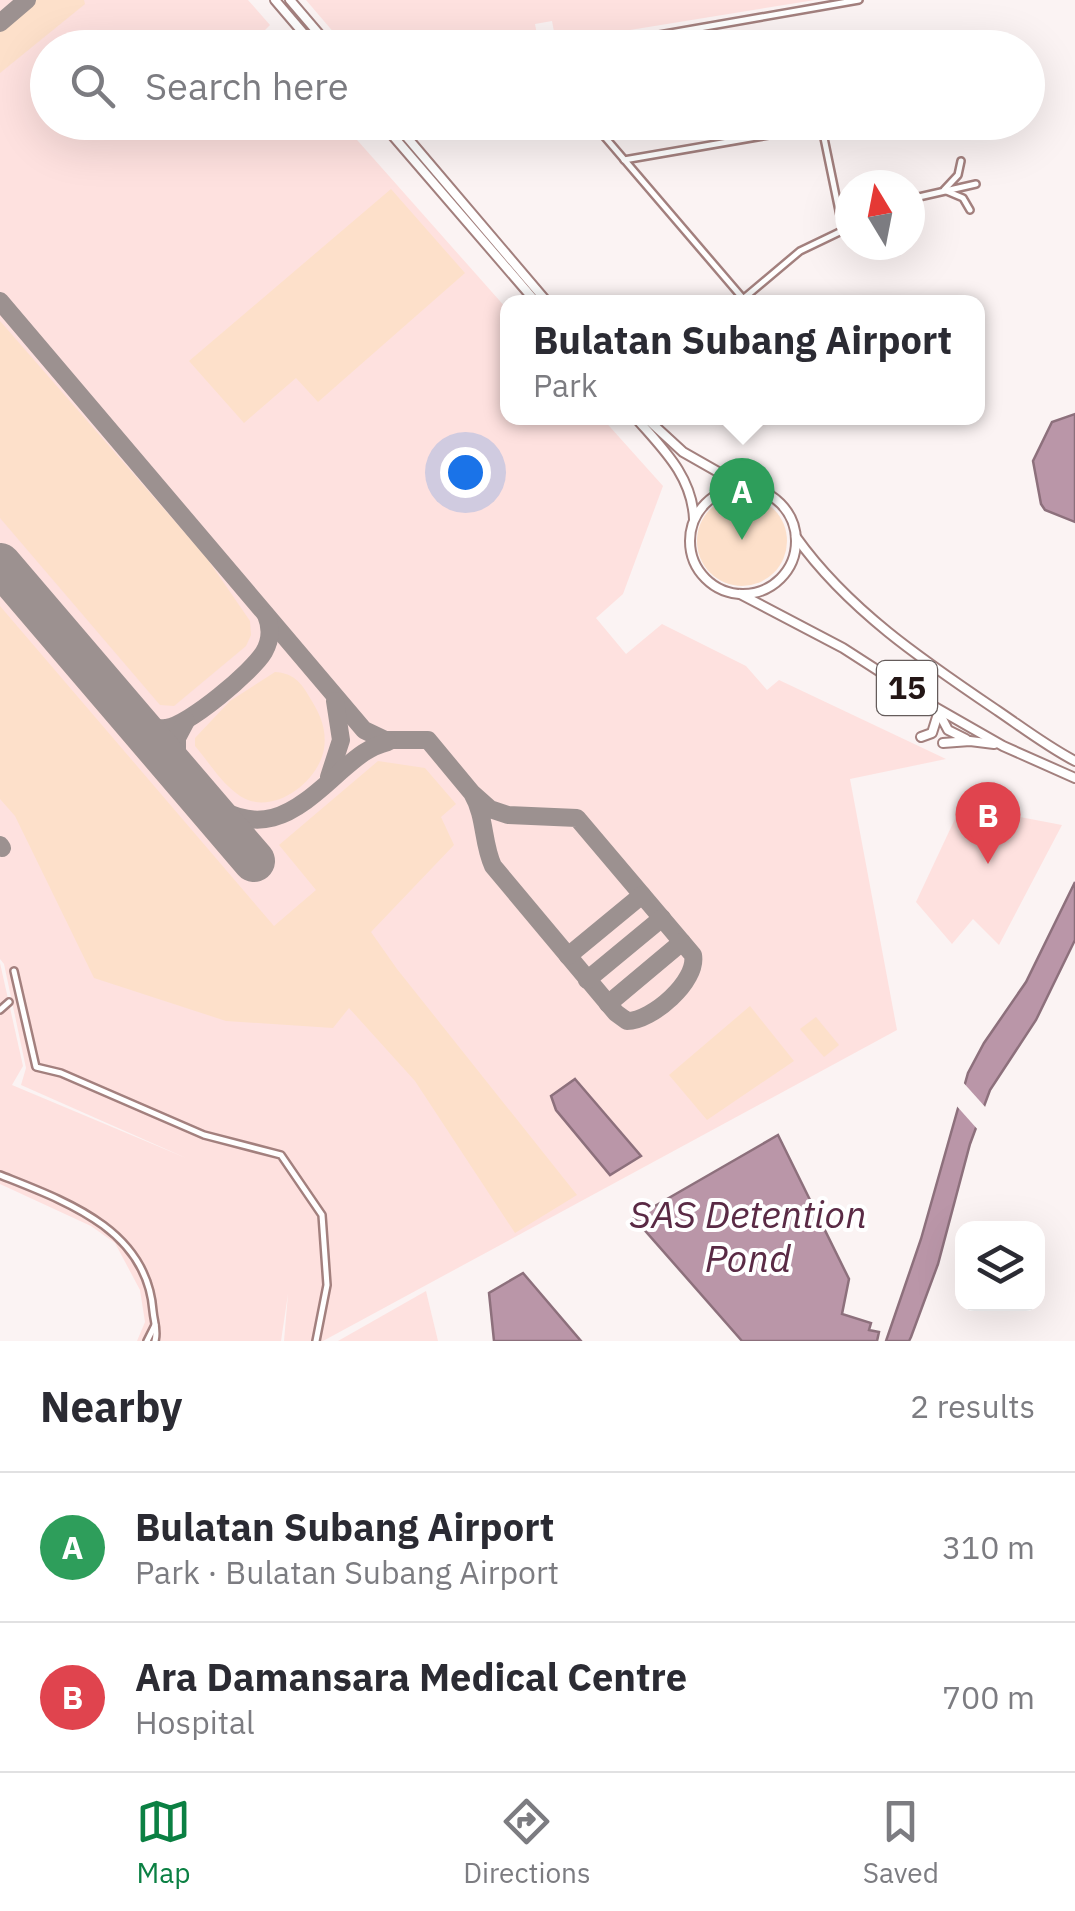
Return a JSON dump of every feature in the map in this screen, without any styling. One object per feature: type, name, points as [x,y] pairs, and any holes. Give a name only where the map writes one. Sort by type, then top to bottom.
[{"type":"main road","points":[[275,0],[301,30]]},
{"type":"main road","points":[[290,0],[315,30]]},
{"type":"main road","points":[[396,140],[530,295]]},
{"type":"main road","points":[[409,140],[542,295]]},
{"type":"main road","name":"15","points":[[642,425],[685,478],[693,500],[690,533],[694,562],[712,585],[740,594],[844,648],[936,711],[1075,778]]},
{"type":"main road","name":"15","points":[[654,425],[684,452],[784,507],[796,537],[823,573],[881,626],[962,687],[1075,761]]},
{"type":"main road","points":[[694,519],[716,495],[748,488]]},
{"type":"main road","points":[[740,594],[769,587],[781,578],[790,566],[796,537]]},
{"type":"main road","points":[[921,737],[932,733],[936,711]]},
{"type":"main road","points":[[936,711],[942,740],[1004,746]]},
{"type":"main road","points":[[936,711],[948,730],[970,741]]},
{"type":"street","points":[[688,30],[859,0]]},
{"type":"street","points":[[607,140],[740,295]]},
{"type":"street","points":[[624,160],[743,140]]},
{"type":"street","points":[[824,140],[835,183]]},
{"type":"street","points":[[944,190],[958,175],[962,161]]},
{"type":"street","points":[[925,195],[976,184]]},
{"type":"street","points":[[944,190],[962,198],[970,210]]},
{"type":"street","points":[[752,295],[800,251],[835,234]]},
{"type":"street","points":[[14,971],[36,1067],[61,1072],[204,1134],[281,1155],[322,1214],[326,1285],[316,1341]]},
{"type":"street","points":[[0,1010],[9,1002]]},
{"type":"street","points":[[0,1175],[110,1228],[134,1255],[144,1274],[153,1301],[158,1332],[155,1341]]},
{"type":"street","points":[[146,1341],[154,1325]]},
{"type":"shaded area","points":[[0,0],[248,0],[270,25],[265,30],[30,30],[30,140],[357,140],[500,301],[500,425],[608,425],[663,486],[623,594],[596,618],[626,654],[662,624],[746,666],[767,690],[779,680],[946,759],[850,779],[897,1030],[323,1341],[284,1341],[288,1294],[281,1341],[137,1341],[145,1322],[140,1290],[115,1243],[91,1226],[0,1184],[0,963],[23,1066],[12,1085],[186,1158],[21,1085],[26,1068],[0,959]]},
{"type":"shaded area","points":[[36,0],[84,0],[85,4],[53,30],[30,30],[30,49],[0,73],[0,30]]},
{"type":"shaded area","points":[[306,0],[815,0],[630,30],[554,30],[552,21],[535,24],[536,30],[332,30]]},
{"type":"shaded area","points":[[391,189],[465,273],[318,402],[296,378],[244,423],[189,361]]},
{"type":"shaded area","points":[[0,321],[206,557],[250,621],[251,635],[246,646],[174,706],[160,705],[0,518]]},
{"type":"shaded area","points":[[733,496],[751,496],[767,503],[780,516],[787,541],[780,566],[767,579],[751,586],[733,586],[717,579],[704,566],[697,550],[697,532],[704,516],[717,503]]},
{"type":"shaded area","points":[[0,606],[274,926],[316,890],[279,845],[378,761],[425,768],[456,804],[441,817],[454,845],[371,932],[577,1195],[515,1233],[415,1081],[349,1008],[333,1028],[226,1021],[94,978],[15,816],[0,799]]},
{"type":"shaded area","points":[[275,672],[292,676],[307,692],[322,722],[324,749],[320,762],[302,785],[276,800],[262,802],[249,800],[230,788],[195,746],[195,738],[230,701]]},
{"type":"shaded area","points":[[961,806],[1062,825],[999,945],[973,919],[952,944],[916,902]]},
{"type":"shaded area","points":[[750,1006],[794,1061],[707,1120],[669,1075]]},
{"type":"shaded area","points":[[816,1017],[839,1045],[824,1057],[800,1029]]},
{"type":"shaded area","points":[[426,1291],[438,1341],[338,1341]]},
{"type":"water","points":[[1075,414],[1075,522],[1045,510],[1033,461],[1052,422]]},
{"type":"water","points":[[1075,882],[1075,940],[1036,1020],[990,1090],[970,1144],[938,1264],[911,1337],[909,1341],[886,1341],[921,1239],[968,1073],[1026,982]]},
{"type":"water","points":[[575,1079],[641,1156],[610,1175],[556,1110],[551,1096]]},
{"type":"water","name":"SAS Detention Pond","points":[[778,1135],[849,1279],[842,1314],[871,1323],[869,1330],[879,1332],[877,1341],[742,1341],[634,1218]]},
{"type":"water","name":"SAS Detention Pond","points":[[523,1273],[581,1341],[494,1341],[489,1293]]},
{"type":"pier","points":[[961,1080],[987,1109],[979,1131],[954,1103]]},
{"type":"taxiway","points":[[0,23],[27,0]]},
{"type":"taxiway","points":[[0,301],[364,730],[385,740],[428,740],[490,809],[508,815],[577,818],[693,955],[688,976],[671,998],[637,1019],[627,1021],[616,1013],[493,866],[472,793]]},
{"type":"taxiway","points":[[130,716],[151,727],[166,728],[204,708],[247,672],[264,652],[270,634],[266,615]]},
{"type":"taxiway","points":[[329,777],[341,740],[335,701]]},
{"type":"taxiway","points":[[177,771],[177,738],[186,721]]},
{"type":"taxiway","points":[[196,793],[238,817],[273,818],[306,801],[363,754],[388,742]]},
{"type":"taxiway","points":[[568,956],[642,895]]},
{"type":"taxiway","points":[[587,980],[662,918]]},
{"type":"taxiway","points":[[608,1004],[682,942]]},
{"type":"runway","points":[[0,564],[254,861]]},
{"type":"place","name":"Bulatan Subang Airport","points":[[742,540]]},
{"type":"place","name":"Ara Damansara Medical Centre","points":[[988,864]]}]
